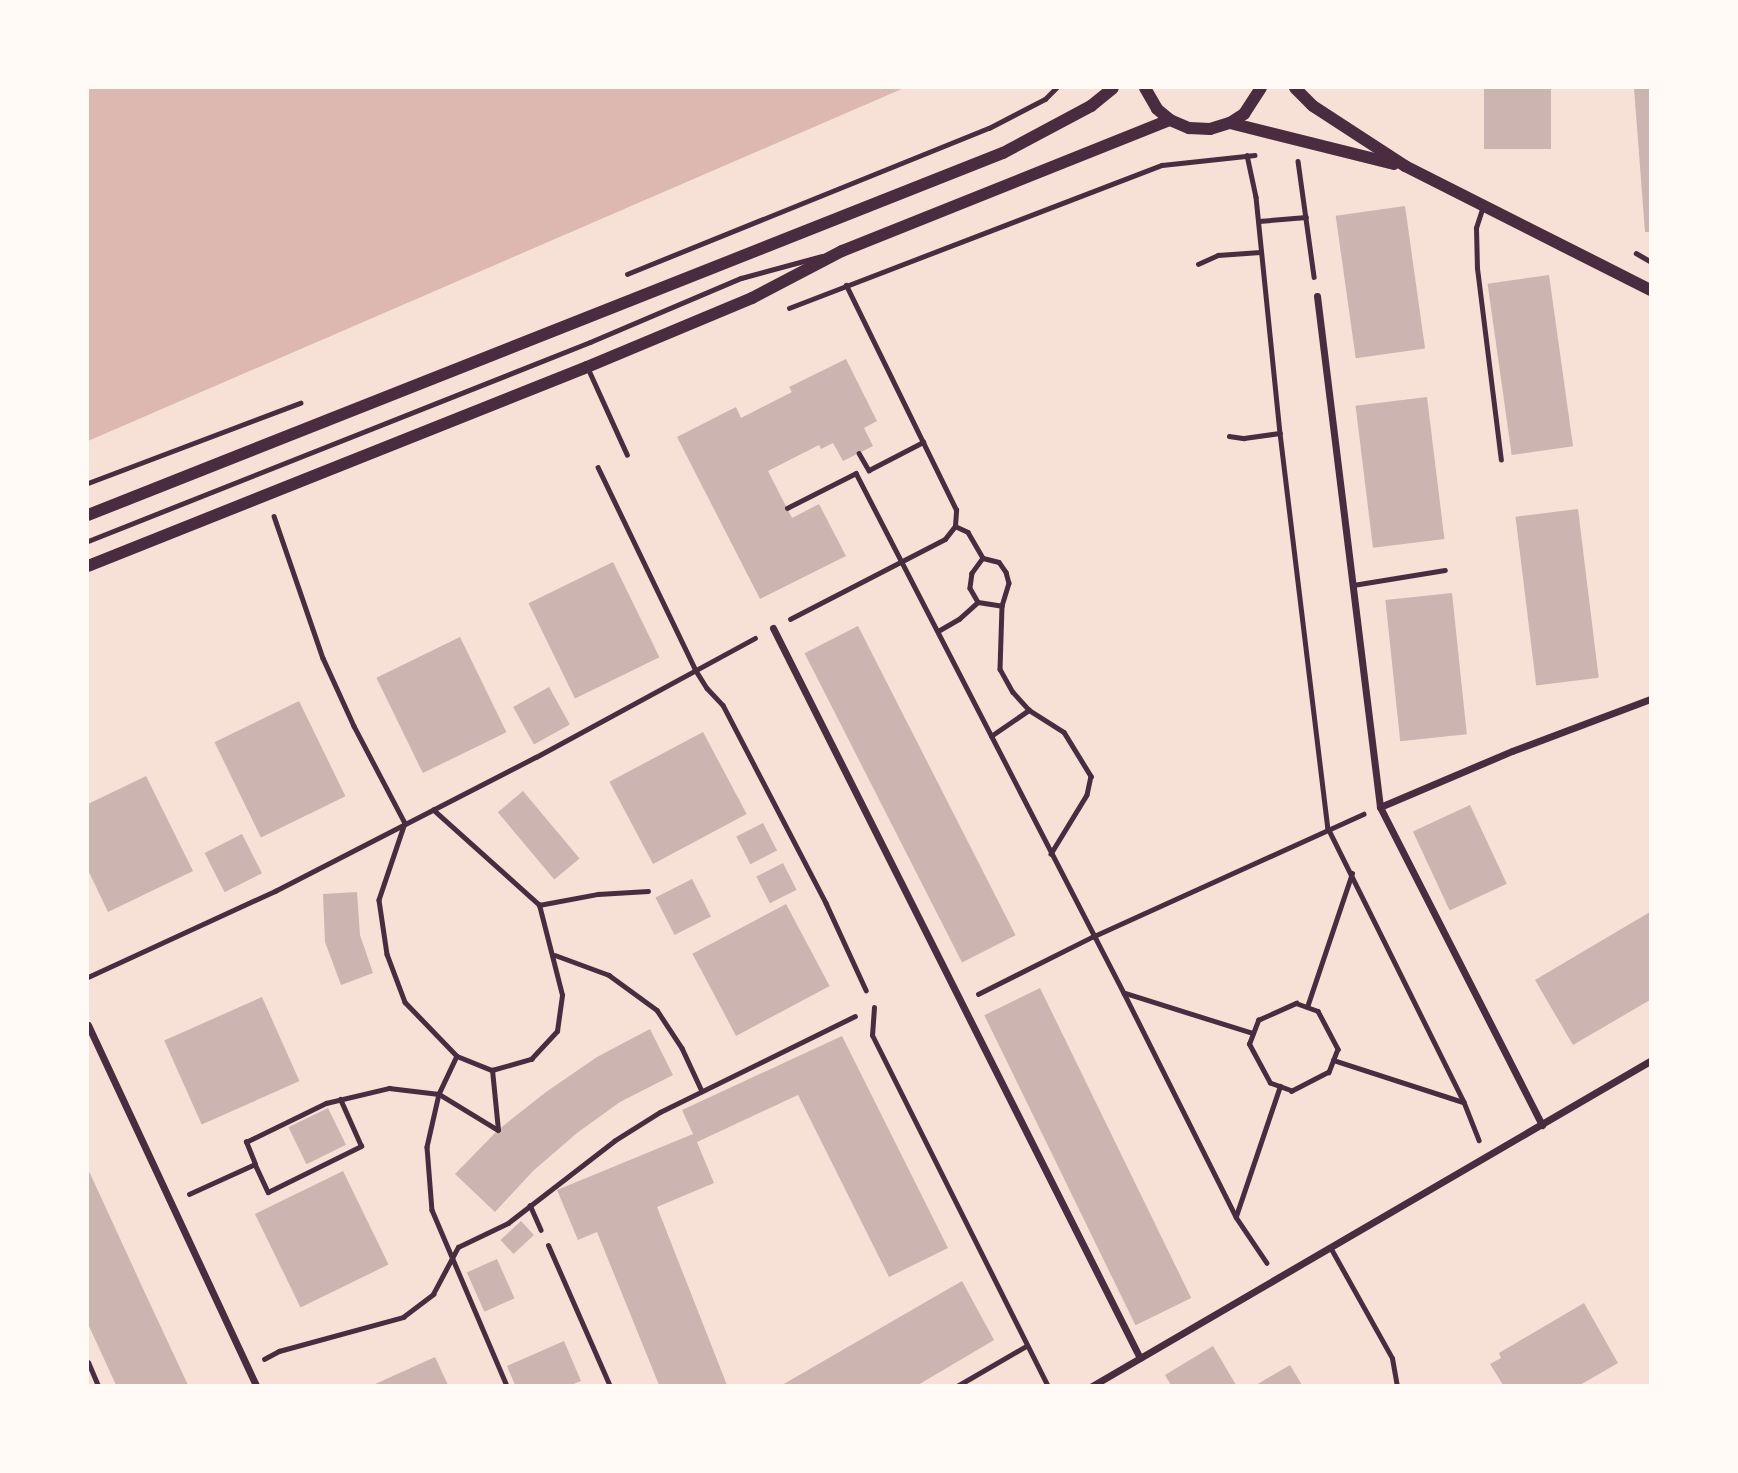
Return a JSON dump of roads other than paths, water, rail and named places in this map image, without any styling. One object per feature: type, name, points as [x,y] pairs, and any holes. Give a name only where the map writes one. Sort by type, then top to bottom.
[{"type":"street","points":[[88,515],[991,158],[1091,106],[1113,88]]},
{"type":"street","points":[[1145,88],[1157,109],[1170,120],[1189,128],[1210,129],[1230,123],[1244,114],[1261,88]]},
{"type":"street","points":[[1295,88],[1313,106],[1405,166],[1650,290]]},
{"type":"street","points":[[88,566],[587,367],[752,298],[842,251],[1170,120]]},
{"type":"street","points":[[1230,123],[1405,166]]},
{"type":"street","points":[[1317,296],[1380,807],[1542,1125]]},
{"type":"street","points":[[773,628],[1140,1358]]},
{"type":"street","points":[[1380,807],[1512,751],[1650,699]]},
{"type":"street","points":[[88,1025],[256,1385]]},
{"type":"street","points":[[1095,1385],[1650,1061]]},
{"type":"lane","points":[[1483,206],[1476,228],[1476,268],[1501,460]]},
{"type":"lane","points":[[88,541],[590,342],[741,278],[842,251]]},
{"type":"lane","points":[[587,367],[627,455]]},
{"type":"lane","points":[[1353,584],[1445,570]]},
{"type":"lane","points":[[874,1007],[872,1035],[1026,1346],[1048,1385]]},
{"type":"lane","points":[[548,1245],[610,1385]]},
{"type":"lane","points":[[1330,1247],[1392,1358],[1396,1385]]},
{"type":"lane","points":[[957,1385],[1026,1346]]},
{"type":"lane","points":[[88,1362],[98,1385]]}]
